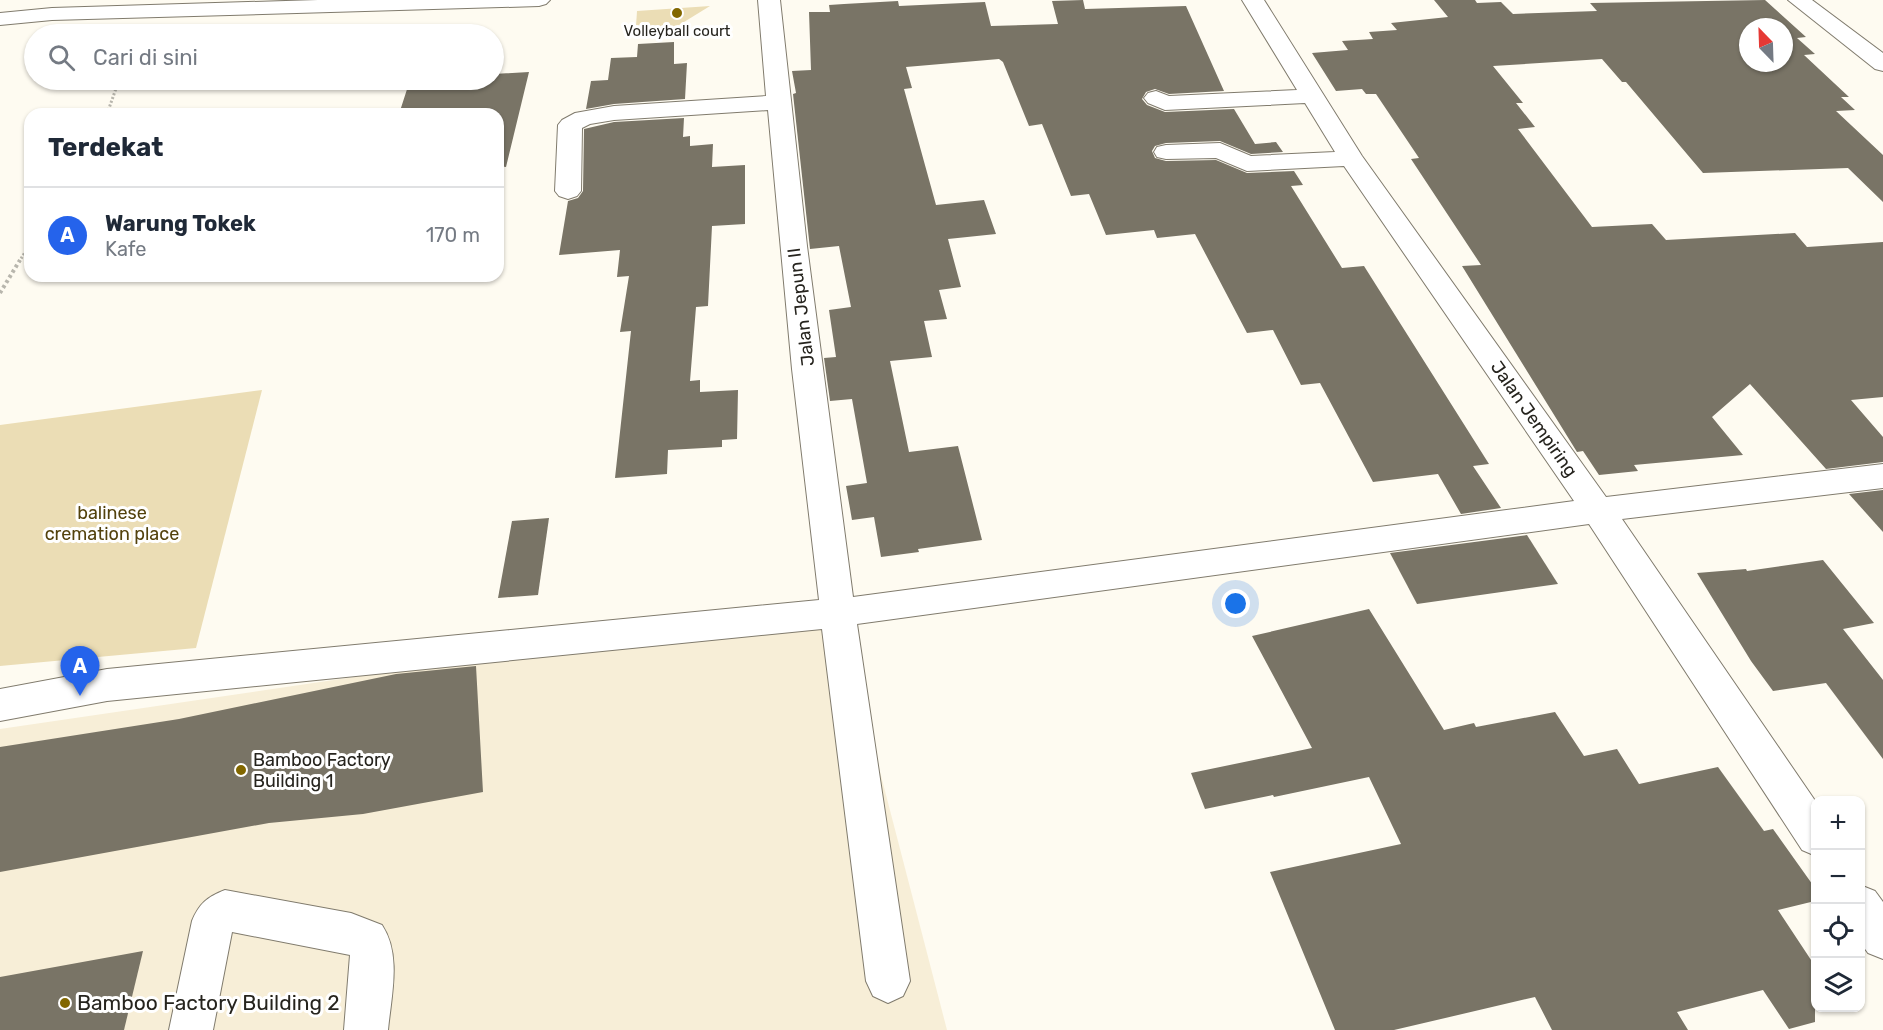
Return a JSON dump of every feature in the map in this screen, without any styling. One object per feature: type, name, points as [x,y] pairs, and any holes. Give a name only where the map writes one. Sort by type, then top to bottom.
[{"type":"street","points":[[0,19],[47,7],[539,0]]},
{"type":"street","name":"Jalan Jepun II","points":[[769,0],[778,102],[837,613],[888,981]]},
{"type":"street","name":"Jalan Jempiring","points":[[1253,0],[1352,158],[1598,510],[1811,831]]},
{"type":"street","points":[[1799,0],[1883,64]]},
{"type":"street","points":[[1156,98],[1165,104],[1312,96]]},
{"type":"street","points":[[568,190],[570,125],[583,118],[614,113],[778,102]]},
{"type":"street","points":[[1166,152],[1220,150],[1247,164],[1352,158]]},
{"type":"street","points":[[0,705],[107,685],[837,613],[1598,510],[1883,476]]},
{"type":"street","points":[[191,1030],[213,921],[225,910],[351,934],[366,940],[372,956],[366,1030]]},
{"type":"street","points":[[1865,912],[1883,939]]},
{"type":"path","points":[[108,108],[115,90]]},
{"type":"path","points":[[0,293],[24,254]]},
{"type":"shaded area","points":[[837,606],[947,1030],[0,1030],[0,729]]},
{"type":"green space","points":[[710,6],[671,30],[636,26],[637,11]]},
{"type":"green space","name":"balinese cremation place","points":[[262,390],[196,648],[0,666],[0,425]]},
{"type":"building","points":[[1083,0],[1085,9],[1186,6],[1224,91],[1169,94],[1155,89],[1146,92],[1142,99],[1147,105],[1165,112],[1234,109],[1255,144],[1276,142],[1283,152],[1251,154],[1220,141],[1166,143],[1155,146],[1152,151],[1155,158],[1166,161],[1216,160],[1247,173],[1294,171],[1303,185],[1291,186],[1342,268],[1364,266],[1489,464],[1473,466],[1501,508],[1461,514],[1438,474],[1373,482],[1320,383],[1301,385],[1273,330],[1247,333],[1195,234],[1157,238],[1154,230],[1106,235],[1089,194],[1071,196],[1042,124],[1029,126],[1003,62],[999,59],[906,67],[912,88],[904,89],[936,205],[984,200],[996,234],[948,239],[961,287],[939,290],[947,319],[924,321],[932,357],[890,361],[909,452],[958,446],[982,540],[881,557],[874,517],[852,520],[846,486],[867,483],[852,399],[830,401],[824,358],[836,357],[829,310],[851,307],[839,246],[810,249],[792,71],[811,70],[809,12],[830,12],[829,5],[844,4],[898,1],[899,6],[985,2],[991,26],[1058,24],[1052,1]]},
{"type":"building","points":[[1434,0],[1501,2],[1513,14],[1597,11],[1590,3],[1765,0],[1785,18],[1739,18],[1739,72],[1793,72],[1793,25],[1806,37],[1797,38],[1815,54],[1804,55],[1849,97],[1841,97],[1855,110],[1836,111],[1883,155],[1883,202],[1848,168],[1703,173],[1626,82],[1622,82],[1602,59],[1493,66],[1523,103],[1516,103],[1535,127],[1518,129],[1592,227],[1652,224],[1666,240],[1795,233],[1807,247],[1883,242],[1883,397],[1851,400],[1883,437],[1883,462],[1826,469],[1750,384],[1712,417],[1743,455],[1634,465],[1638,471],[1599,475],[1583,451],[1577,452],[1462,266],[1481,265],[1411,159],[1419,158],[1376,94],[1366,94],[1362,89],[1336,91],[1312,53],[1348,50],[1342,41],[1373,39],[1369,32],[1397,30],[1391,23],[1448,17]]},
{"type":"building","points":[[674,42],[674,64],[687,63],[685,99],[614,104],[586,109],[591,81],[608,80],[611,58],[637,57],[638,44]]},
{"type":"building","points":[[529,72],[506,167],[504,167],[504,108],[401,108],[407,90],[504,90],[504,73]]},
{"type":"building","points":[[684,118],[683,137],[690,136],[690,146],[713,144],[712,167],[745,165],[745,224],[712,226],[708,306],[696,307],[690,381],[700,380],[700,392],[738,390],[737,439],[722,440],[722,447],[668,450],[667,474],[615,478],[631,331],[620,332],[629,276],[617,277],[620,250],[559,255],[568,201],[578,198],[583,191],[584,129],[614,122]]},
{"type":"building","points":[[1883,490],[1883,532],[1849,494]]},
{"type":"building","points":[[549,518],[538,595],[498,598],[512,521]]},
{"type":"building","points":[[1527,535],[1558,584],[1417,604],[1390,553]]},
{"type":"building","points":[[1823,560],[1874,623],[1843,629],[1883,680],[1883,759],[1826,683],[1773,691],[1751,661],[1697,573],[1746,569],[1747,571]]},
{"type":"building","points":[[1369,609],[1444,730],[1474,723],[1476,727],[1555,712],[1584,756],[1617,749],[1639,784],[1718,767],[1764,831],[1773,829],[1811,882],[1811,902],[1778,910],[1811,960],[1811,1012],[1815,1012],[1815,1022],[1789,1029],[1763,990],[1677,1012],[1688,1030],[1552,1030],[1535,997],[1394,1030],[1335,1030],[1270,872],[1401,844],[1369,777],[1205,809],[1191,773],[1312,748],[1252,636]]},
{"type":"building","name":"Bamboo Factory Building 1","points":[[476,666],[483,792],[363,814],[269,823],[0,872],[0,747],[179,719],[396,674]]},
{"type":"building","name":"Bamboo Factory Building 2","points":[[143,951],[124,1030],[0,1030],[0,977]]},
{"type":"place","name":"Volleyball court","points":[[677,13]]},
{"type":"place","name":"Warung Tokek","points":[[80,696]]},
{"type":"place","name":"Bamboo Factory Building 1","points":[[241,770]]},
{"type":"place","name":"Bamboo Factory Building 2","points":[[65,1003]]}]
